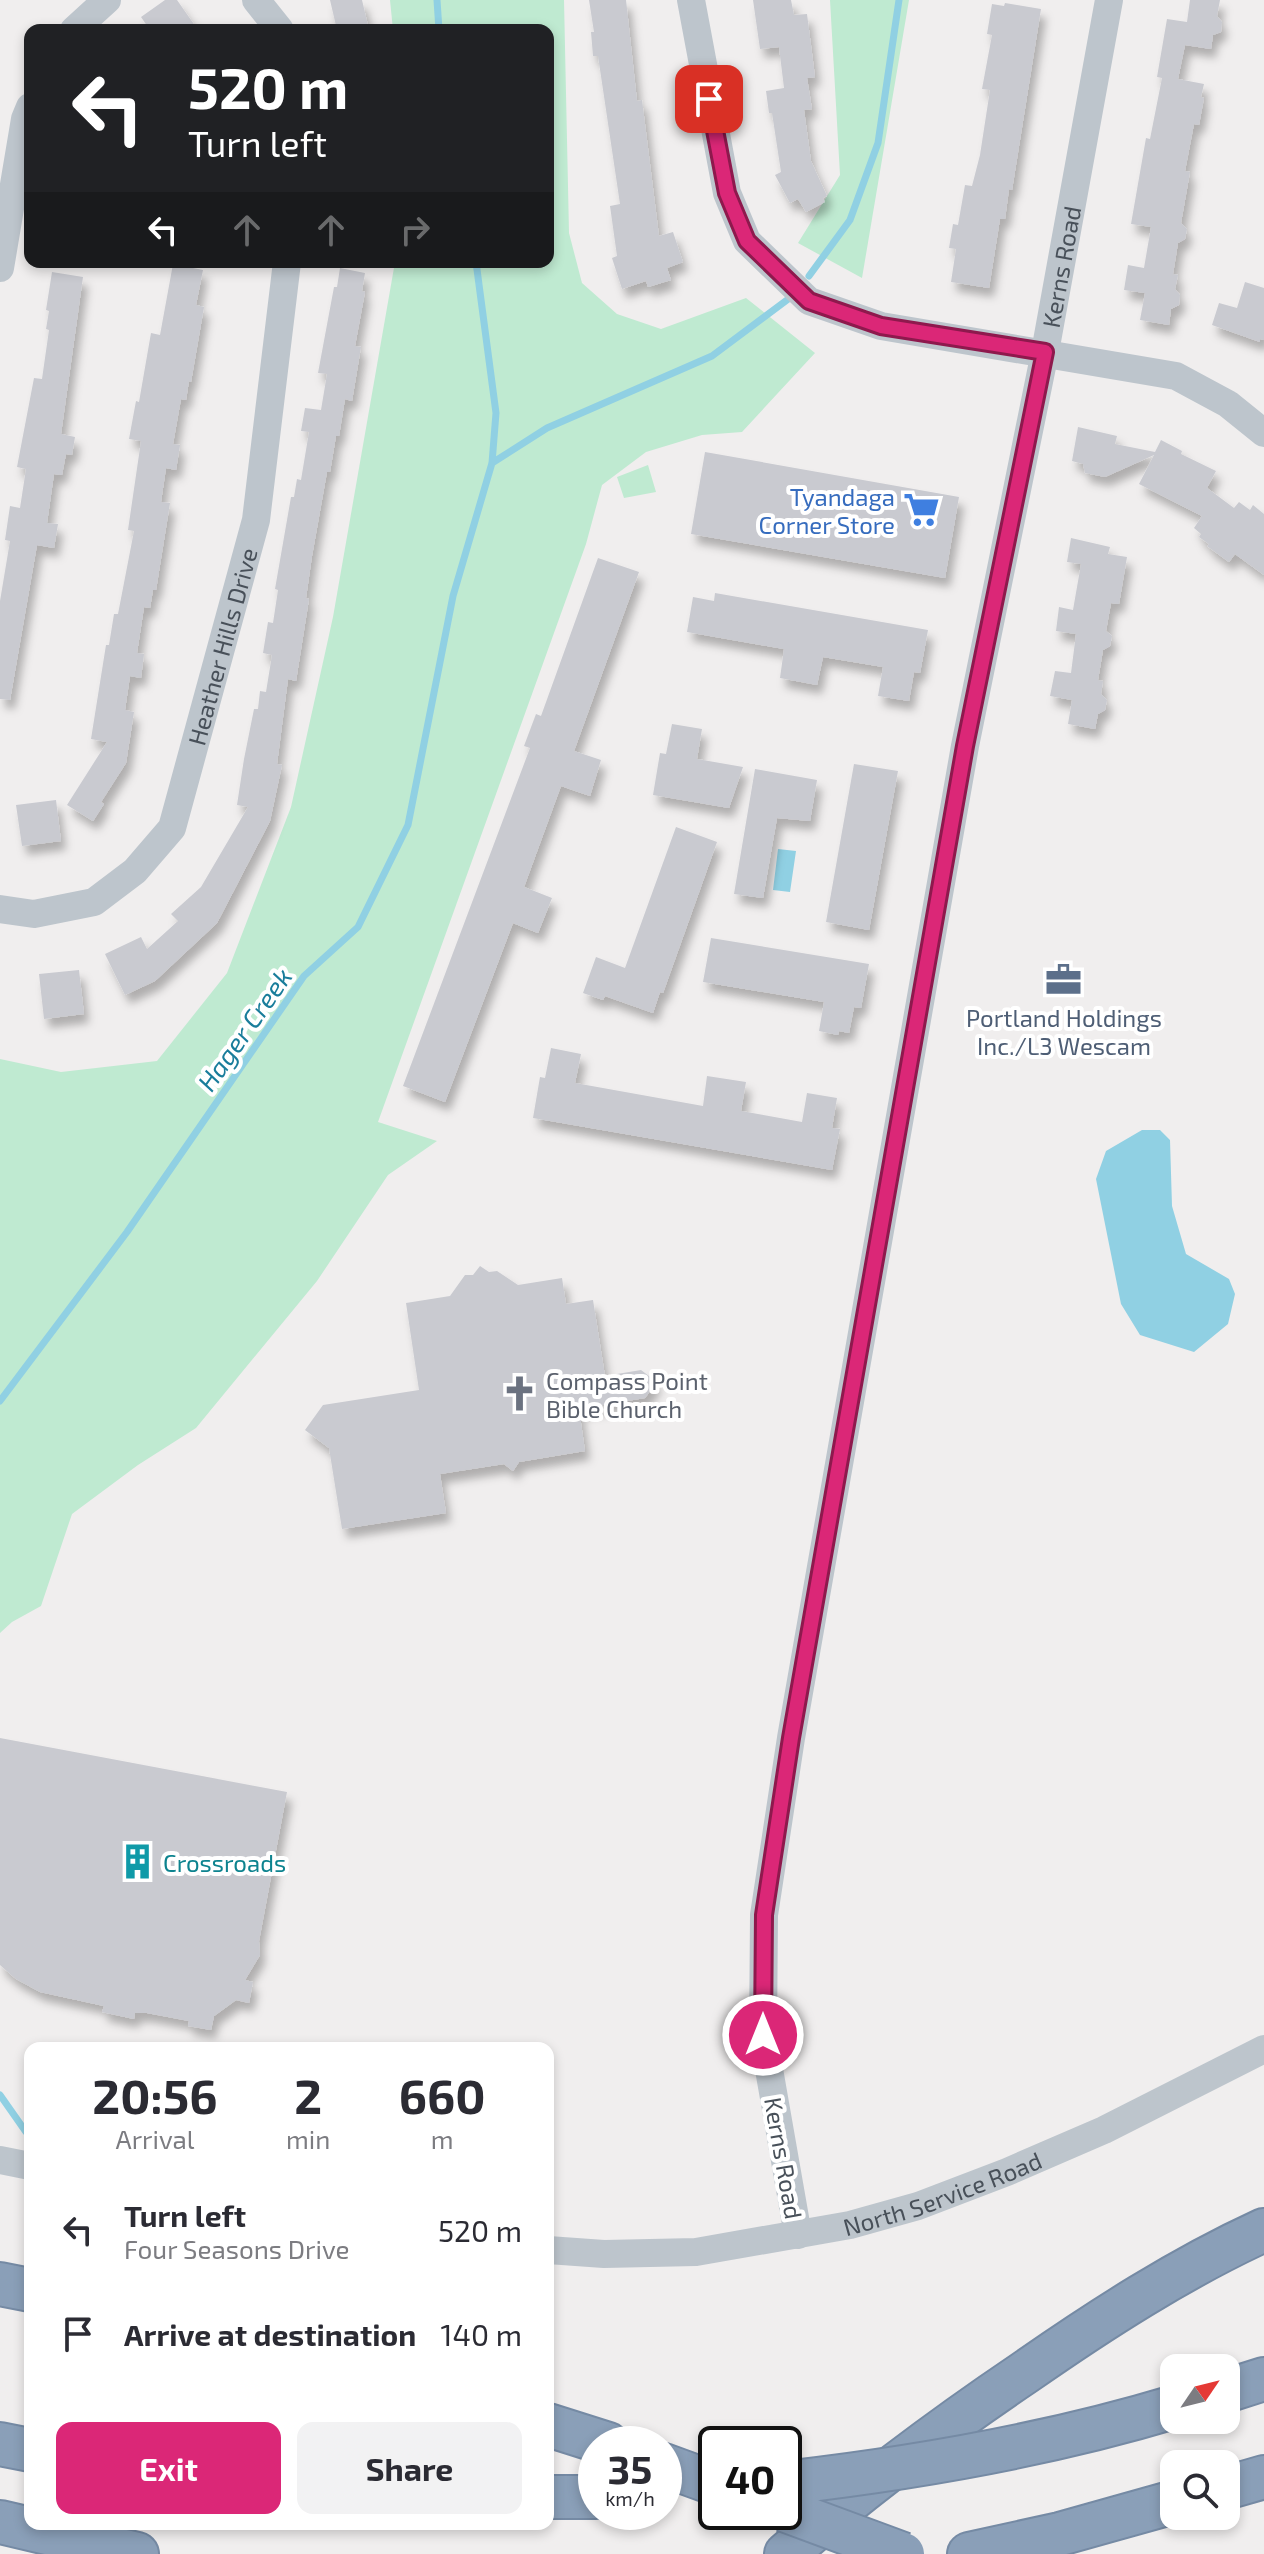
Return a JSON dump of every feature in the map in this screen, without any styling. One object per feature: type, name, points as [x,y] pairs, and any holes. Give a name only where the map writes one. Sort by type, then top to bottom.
[{"type":"highway","points":[[786,2554],[850,2498],[1038,2363],[1189,2268],[1264,2230]]},
{"type":"highway","points":[[0,2284],[24,2289]]},
{"type":"highway","points":[[802,2481],[912,2466],[1047,2439],[1160,2411]]},
{"type":"highway","points":[[554,2427],[578,2434]]},
{"type":"highway","points":[[0,2444],[24,2449]]},
{"type":"highway","points":[[554,2497],[578,2497]]},
{"type":"highway","points":[[969,2554],[1060,2534],[1160,2506]]},
{"type":"highway","points":[[802,2517],[903,2554]]},
{"type":"highway","points":[[0,2522],[24,2528]]},
{"type":"highway","points":[[34,2530],[137,2554]]},
{"type":"street","points":[[81,24],[107,0]]},
{"type":"street","points":[[256,0],[275,24]]},
{"type":"street","points":[[691,0],[727,193],[747,241],[809,301],[881,326],[1176,376],[1228,404],[1264,433]]},
{"type":"street","name":"Kerns Road","points":[[798,2235],[763,2035],[764,1915],[791,1738],[945,854],[1045,352],[1109,0]]},
{"type":"street","points":[[0,268],[24,125]]},
{"type":"street","name":"Heather Hills Drive","points":[[0,909],[34,914],[94,902],[135,871],[172,828],[256,520],[286,268]]},
{"type":"street","name":"North Service Road","points":[[554,2250],[604,2254],[696,2252],[850,2225],[918,2206],[1104,2130],[1264,2049]]},
{"type":"street","points":[[0,2160],[24,2165]]},
{"type":"green space","points":[[390,0],[564,0],[569,233],[582,283],[617,314],[661,329],[746,298],[815,353],[742,432],[702,435],[646,452],[602,485],[586,544],[378,1122],[437,1141],[388,1175],[317,1281],[196,1428],[138,1465],[72,1514],[41,1606],[12,1622],[0,1633],[0,1059],[61,1072],[157,1061],[227,973],[291,807],[333,617],[394,268],[554,268],[554,24],[392,24]]},
{"type":"green space","points":[[830,0],[909,0],[862,278],[798,243],[840,175]]},
{"type":"green space","points":[[648,465],[656,492],[624,498],[617,477]]},
{"type":"water","points":[[778,849],[796,851],[790,892],[773,890]]},
{"type":"water","points":[[1142,1130],[1160,1130],[1170,1140],[1172,1206],[1186,1254],[1229,1279],[1235,1294],[1228,1324],[1194,1352],[1140,1335],[1121,1304],[1096,1179],[1106,1151]]},
{"type":"building","points":[[165,0],[177,0],[194,24],[146,24],[141,17]]},
{"type":"building","points":[[330,0],[362,0],[368,24],[336,24]]},
{"type":"building","points":[[589,0],[626,0],[637,101],[642,100],[659,236],[673,232],[683,262],[667,268],[671,280],[648,287],[646,281],[622,289],[612,258],[617,256],[610,206],[620,204],[598,56],[593,56],[591,32],[594,32]]},
{"type":"building","points":[[753,0],[791,0],[794,15],[807,14],[815,77],[807,78],[812,109],[804,110],[811,161],[827,196],[823,198],[825,202],[806,212],[798,199],[790,203],[775,175],[781,172],[766,91],[784,88],[779,47],[760,49]]},
{"type":"building","points":[[1190,0],[1220,0],[1217,16],[1222,22],[1221,32],[1213,35],[1211,49],[1185,45],[1178,79],[1204,84],[1201,97],[1204,98],[1199,125],[1194,124],[1185,171],[1190,172],[1181,223],[1187,229],[1185,239],[1178,243],[1173,274],[1178,275],[1175,289],[1180,295],[1179,305],[1171,309],[1169,325],[1140,320],[1145,293],[1124,290],[1128,265],[1144,268],[1151,227],[1131,224],[1146,138],[1150,139],[1162,78],[1157,77],[1167,19],[1187,22]]},
{"type":"building","points":[[1005,3],[1041,9],[1012,190],[1009,189],[1005,219],[1000,219],[989,288],[951,282],[956,249],[949,248],[953,224],[958,225],[965,185],[972,186],[980,155],[990,90],[982,89],[992,35],[987,34],[992,4],[1004,6]]},
{"type":"building","points":[[172,268],[203,270],[196,305],[204,307],[191,382],[186,400],[181,399],[173,444],[180,445],[176,470],[166,468],[161,502],[170,503],[156,590],[153,590],[150,608],[144,607],[137,653],[144,654],[141,678],[130,676],[125,710],[134,712],[126,763],[101,802],[104,804],[93,821],[67,805],[107,742],[91,739],[106,645],[109,645],[114,614],[118,614],[134,531],[128,530],[141,441],[129,439],[151,333],[160,335]]},
{"type":"building","points":[[340,268],[365,273],[362,291],[365,292],[355,346],[361,347],[352,401],[345,399],[339,436],[336,436],[330,472],[327,472],[312,556],[306,598],[309,599],[296,681],[288,679],[277,764],[282,765],[270,821],[217,923],[155,981],[125,995],[105,954],[141,937],[147,949],[178,921],[171,914],[201,887],[248,807],[237,805],[244,759],[254,709],[258,709],[260,691],[266,692],[272,655],[263,653],[268,622],[273,623],[278,590],[275,589],[291,497],[294,497],[297,479],[301,480],[309,432],[301,431],[305,408],[321,410],[327,374],[318,373]]},
{"type":"building","points":[[52,272],[83,277],[61,434],[75,437],[72,455],[66,454],[62,475],[54,474],[47,523],[58,524],[54,548],[37,545],[10,700],[0,699],[0,601],[10,541],[5,540],[10,506],[20,508],[26,469],[17,467],[34,378],[42,379],[49,330],[46,329],[49,311],[46,310]]},
{"type":"building","points":[[1245,282],[1264,288],[1264,340],[1260,339],[1260,342],[1212,325],[1219,303],[1237,308]]},
{"type":"building","points":[[1078,427],[1117,436],[1115,444],[1155,452],[1161,440],[1216,471],[1207,488],[1234,508],[1239,502],[1250,510],[1253,505],[1264,514],[1264,575],[1235,554],[1229,562],[1207,546],[1209,544],[1199,537],[1201,534],[1194,528],[1202,516],[1139,484],[1154,455],[1105,477],[1085,473],[1083,464],[1072,461]]},
{"type":"building","points":[[705,452],[959,497],[945,578],[691,534]]},
{"type":"building","points":[[1071,538],[1110,547],[1108,554],[1127,557],[1119,604],[1111,603],[1106,631],[1112,636],[1110,646],[1103,650],[1098,680],[1103,681],[1101,694],[1107,700],[1105,710],[1098,714],[1095,729],[1068,724],[1072,700],[1050,696],[1055,671],[1071,673],[1076,634],[1056,631],[1059,607],[1073,610],[1081,564],[1067,562]]},
{"type":"building","points":[[598,558],[639,572],[574,751],[601,760],[590,796],[561,786],[524,887],[552,898],[538,933],[513,923],[445,1102],[403,1086],[530,748],[524,746],[536,714],[541,716]]},
{"type":"building","points":[[715,593],[928,630],[920,673],[914,672],[909,701],[878,696],[883,667],[823,657],[817,685],[780,678],[784,649],[687,632],[693,597],[714,601]]},
{"type":"building","points":[[672,724],[702,729],[697,759],[743,767],[729,808],[653,795],[660,753],[666,754]]},
{"type":"building","points":[[854,764],[898,771],[869,930],[826,922]]},
{"type":"building","points":[[755,769],[817,780],[810,821],[777,818],[763,898],[734,894]]},
{"type":"building","points":[[56,800],[61,841],[22,846],[16,805]]},
{"type":"building","points":[[676,827],[717,842],[653,1013],[605,996],[603,1000],[583,993],[596,957],[625,968]]},
{"type":"building","points":[[711,938],[869,964],[861,1008],[854,1007],[849,1033],[839,1031],[838,1035],[819,1031],[824,1002],[703,982]]},
{"type":"building","points":[[79,970],[84,1014],[44,1019],[39,974]]},
{"type":"building","points":[[551,1048],[581,1054],[575,1083],[703,1106],[707,1076],[746,1082],[741,1111],[802,1122],[807,1093],[837,1098],[832,1128],[840,1129],[832,1170],[533,1118],[540,1077],[545,1078]]},
{"type":"building","name":"Compass Point Bible Church","points":[[480,1266],[489,1272],[497,1271],[518,1285],[562,1278],[566,1304],[593,1300],[605,1376],[641,1370],[657,1382],[645,1398],[579,1409],[585,1451],[519,1462],[513,1471],[504,1464],[440,1474],[446,1513],[342,1529],[329,1448],[305,1430],[323,1405],[419,1390],[406,1303],[450,1296],[465,1275],[473,1275]]},
{"type":"building","name":"Crossroads","points":[[0,1738],[287,1792],[259,1941],[260,1955],[245,1980],[253,1982],[249,2003],[236,2000],[214,2016],[211,2030],[188,2026],[189,2021],[147,2013],[135,2013],[134,2019],[102,2012],[104,2006],[40,1992],[16,1979],[0,1965]]},
{"type":"waterway","points":[[437,0],[439,24]]},
{"type":"waterway","points":[[809,276],[850,220],[878,143],[899,0]]},
{"type":"waterway","name":"Hager Creek","points":[[0,1401],[127,1232],[304,976],[358,927],[408,825],[453,596],[492,463],[496,413],[477,268]]},
{"type":"waterway","points":[[492,463],[547,428],[712,356],[795,294]]},
{"type":"waterway","name":"Hager Creek","points":[[0,2095],[24,2129]]},
{"type":"place","name":"Tyandaga Corner Store","points":[[921,510]]},
{"type":"place","name":"Portland Holdings Inc./L3 Wescam","points":[[1064,980]]},
{"type":"place","name":"Compass Point Bible Church","points":[[520,1394]]},
{"type":"place","name":"Crossroads","points":[[137,1862]]},
{"type":"route","points":[[709,99],[727,193],[747,241],[809,301],[881,326],[1045,352],[965,746],[791,1738],[764,1915],[763,2035]]}]
